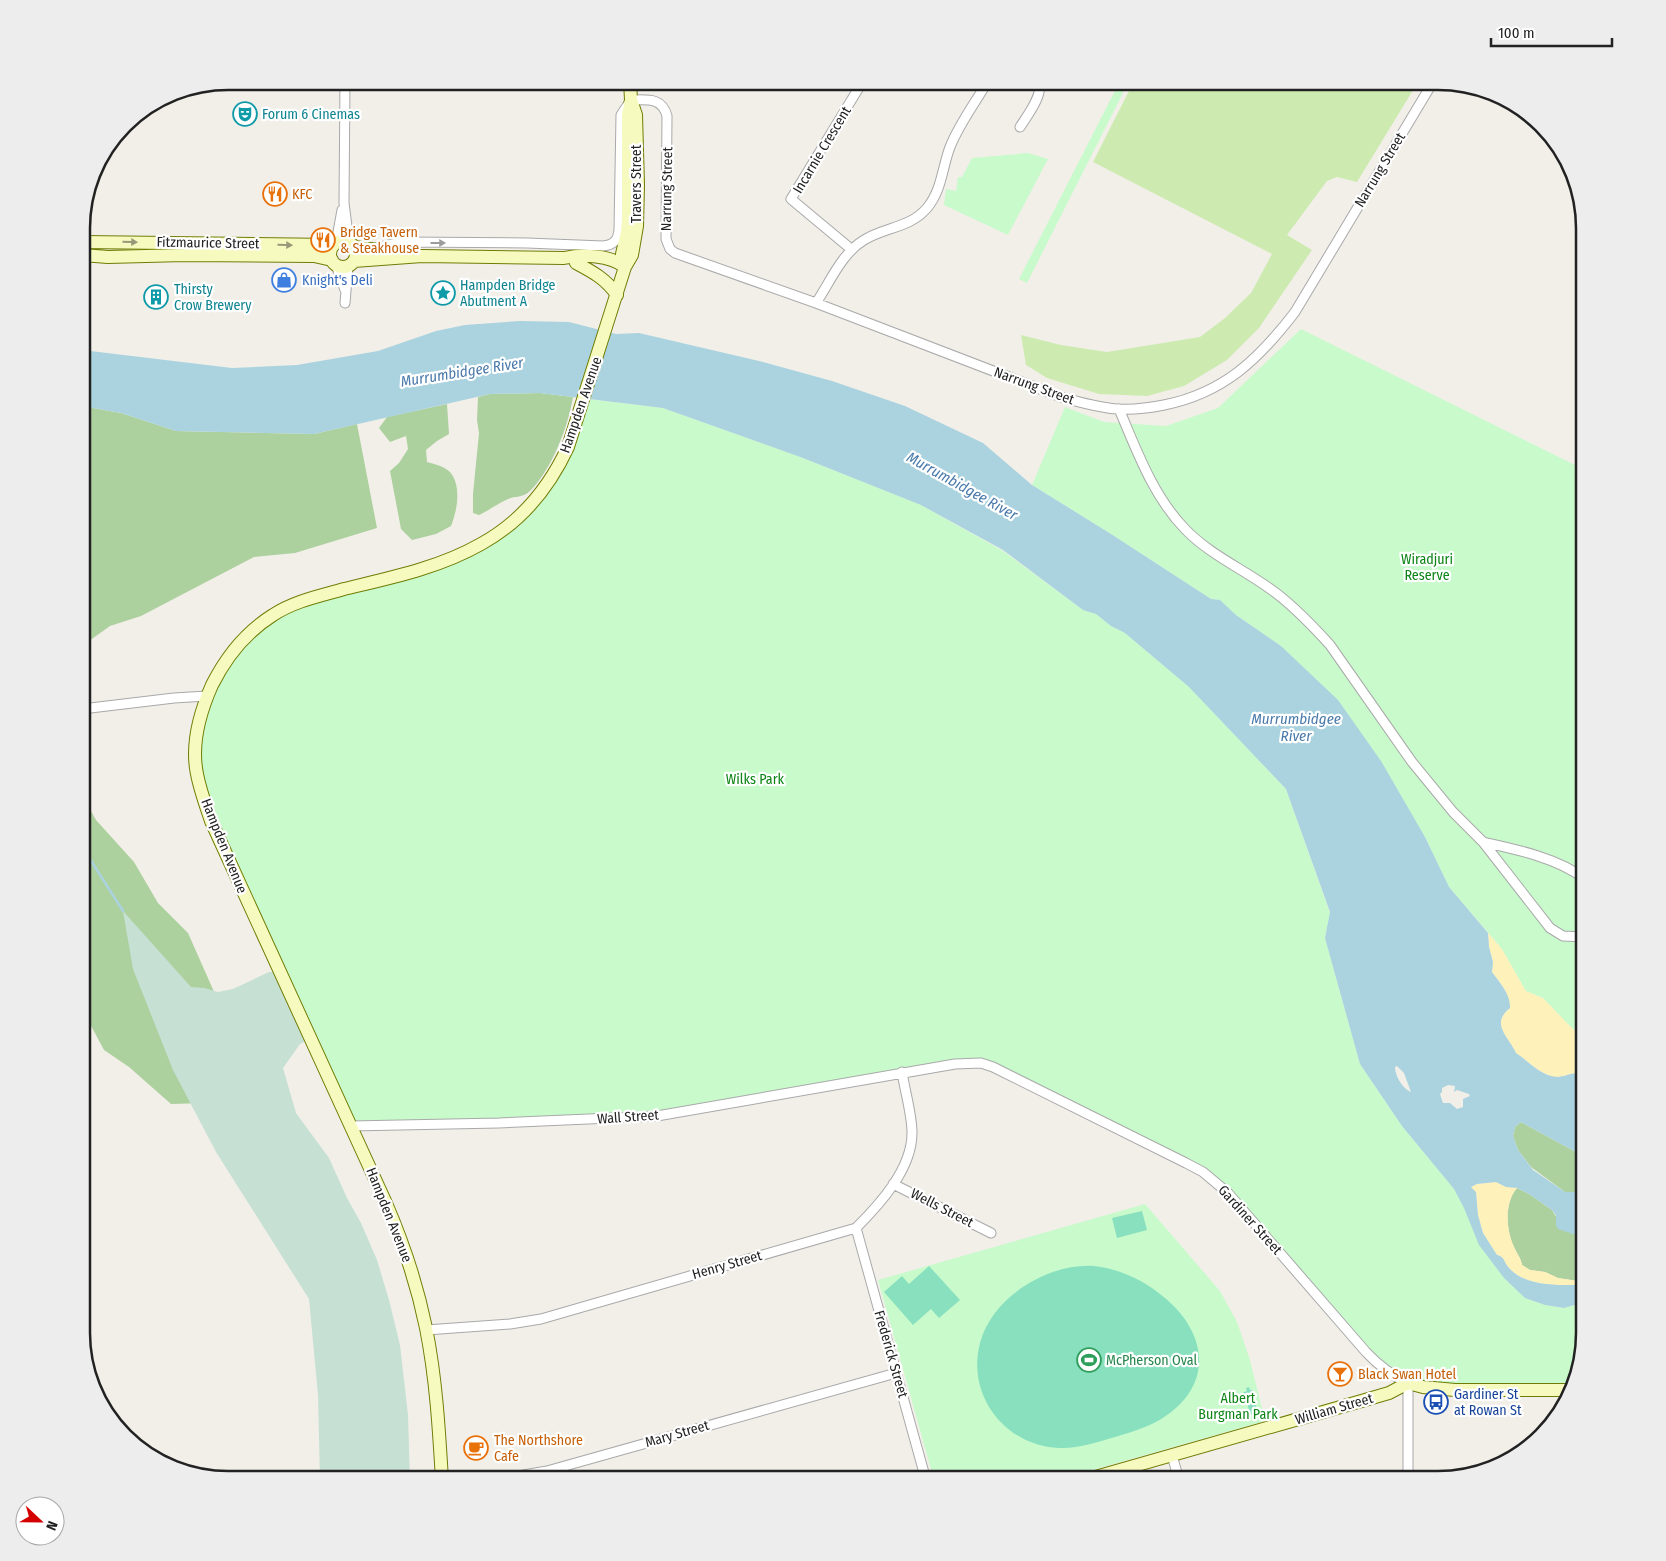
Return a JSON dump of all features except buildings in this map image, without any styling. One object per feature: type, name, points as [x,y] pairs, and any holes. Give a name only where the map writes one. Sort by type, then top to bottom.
[{"type":"main road","name":"Travers Street","points":[[615,300],[625,267],[632,256],[637,226],[636,115],[631,100],[630,90]]},
{"type":"main road","name":"Fitzmaurice Street","points":[[90,243],[314,256],[343,263],[422,256]]},
{"type":"main road","name":"Fitzmaurice Street","points":[[90,256],[108,257],[184,249],[343,244],[422,256],[570,261],[578,255],[617,261],[625,267]]},
{"type":"main road","points":[[343,244],[356,254],[343,263],[330,252],[343,244]]},
{"type":"main road","points":[[570,261],[597,274],[609,284],[615,300]]},
{"type":"main road","name":"Hampden Avenue","points":[[441,1471],[436,1398],[426,1330],[414,1278],[401,1239],[351,1126],[211,821],[196,773],[196,746],[199,721],[207,696],[219,671],[234,649],[254,629],[274,614],[296,603],[419,571],[466,552],[508,527],[535,501],[565,454],[615,300]]},
{"type":"main road","name":"Gardiner Street","points":[[1408,1383],[1437,1389],[1563,1390]]},
{"type":"main road","name":"William Street","points":[[1116,1471],[1389,1393],[1408,1383]]},
{"type":"street","points":[[343,244],[345,90]]},
{"type":"street","name":"Incarnie Crescent","points":[[851,249],[791,199],[858,90]]},
{"type":"street","points":[[816,303],[851,249],[876,234],[907,224],[928,207],[936,195],[941,182],[950,145],[983,90]]},
{"type":"street","points":[[1020,127],[1040,90]]},
{"type":"street","name":"Narrung Street","points":[[631,100],[659,102],[666,111],[666,239],[670,249],[679,255],[816,303],[1061,397],[1087,404],[1119,409],[1153,407],[1199,395],[1244,369],[1269,345],[1295,312],[1428,90]]},
{"type":"street","name":"Travers Street","points":[[613,244],[617,240],[619,230],[621,115],[631,100]]},
{"type":"street","name":"Fitzmaurice Street","points":[[372,249],[402,242],[603,246],[613,244]]},
{"type":"street","points":[[343,263],[346,299]]},
{"type":"street","points":[[1119,409],[1143,465],[1163,501],[1186,530],[1215,554],[1268,587],[1282,598],[1330,644],[1412,762],[1453,812],[1483,842],[1550,928],[1563,936],[1576,937]]},
{"type":"street","points":[[90,708],[207,696]]},
{"type":"street","points":[[1483,842],[1547,859],[1576,873]]},
{"type":"street","name":"Gardiner Street","points":[[902,1072],[981,1063],[993,1067],[1203,1172],[1228,1193],[1366,1352],[1392,1376],[1408,1383]]},
{"type":"street","name":"Wall Street","points":[[351,1126],[499,1123],[657,1116],[902,1072]]},
{"type":"street","name":"Henry Street","points":[[426,1330],[510,1324],[541,1319],[856,1228],[883,1200],[909,1153],[912,1132],[902,1072]]},
{"type":"street","name":"Wells Street","points":[[893,1184],[991,1233]]},
{"type":"street","name":"Frederick Street","points":[[856,1228],[923,1471]]},
{"type":"street","name":"Mary Street","points":[[547,1471],[896,1373]]},
{"type":"street","points":[[1408,1383],[1408,1471]]},
{"type":"street","points":[[1172,1455],[1176,1471]]},
{"type":"green space","points":[[1115,90],[1124,90],[1027,283],[1019,279]]},
{"type":"green space","points":[[1129,90],[1413,90],[1357,182],[1337,177],[1327,181],[1287,235],[1312,250],[1259,328],[1227,360],[1184,386],[1147,396],[1099,394],[1047,378],[1026,365],[1021,335],[1061,345],[1107,352],[1200,337],[1225,318],[1251,293],[1272,254],[1093,162]]},
{"type":"green space","points":[[1028,153],[1048,159],[1008,235],[944,205],[946,189],[956,191],[958,177],[962,177],[972,158]]},
{"type":"green space","name":"Wiradjuri Reserve","points":[[1301,329],[1576,466],[1576,1031],[1543,998],[1526,991],[1502,949],[1449,887],[1425,837],[1281,646],[1236,615],[1220,600],[1211,599],[1032,485],[1065,407],[1104,422],[1166,426],[1218,408]]},
{"type":"green space","points":[[540,393],[573,397],[563,434],[552,460],[530,491],[509,499],[479,515],[473,513],[479,433],[477,420],[478,397],[490,394]]},
{"type":"green space","name":"Wilks Park","points":[[588,399],[663,408],[803,458],[921,505],[1003,551],[1083,610],[1096,614],[1111,626],[1125,633],[1189,687],[1286,789],[1330,913],[1325,938],[1360,1064],[1402,1126],[1454,1189],[1504,1278],[1525,1298],[1545,1305],[1564,1308],[1576,1305],[1575,1351],[1569,1377],[1563,1389],[1455,1390],[1392,1375],[1215,1181],[981,1063],[684,1113],[351,1126],[219,841],[196,746],[219,671],[274,614],[466,552],[535,501]]},
{"type":"green space","points":[[447,404],[449,434],[426,450],[427,462],[445,468],[454,478],[457,491],[455,513],[451,526],[436,534],[412,540],[401,529],[390,471],[399,463],[408,449],[406,436],[390,442],[379,428],[387,417]]},
{"type":"green space","points":[[90,407],[121,413],[176,431],[314,434],[357,424],[377,528],[295,553],[254,557],[141,616],[110,626],[90,640]]},
{"type":"green space","points":[[90,809],[96,820],[134,862],[158,903],[188,933],[219,1003],[240,1102],[171,1104],[129,1067],[104,1050],[90,1024]]},
{"type":"green space","points":[[123,911],[191,987],[218,992],[233,989],[269,972],[290,966],[337,1024],[300,1044],[283,1068],[296,1113],[329,1158],[377,1260],[400,1345],[408,1415],[410,1471],[320,1471],[318,1395],[309,1299],[216,1152],[173,1070],[133,969]]},
{"type":"green space","points":[[1521,1122],[1576,1152],[1576,1192],[1565,1192],[1531,1167],[1518,1150],[1513,1136],[1515,1127]]},
{"type":"green space","points":[[1517,1188],[1529,1194],[1552,1210],[1557,1218],[1576,1233],[1576,1281],[1530,1270],[1522,1265],[1509,1233],[1508,1209]]},
{"type":"green space","name":"McPherson Oval","points":[[1145,1204],[1220,1291],[1237,1322],[1250,1360],[1265,1421],[1089,1471],[931,1471],[878,1280]]},
{"type":"green space","points":[[1142,1211],[1147,1230],[1117,1238],[1112,1218]]},
{"type":"green space","points":[[929,1266],[960,1300],[939,1318],[931,1309],[913,1325],[884,1292],[902,1276],[909,1284]]},
{"type":"green space","name":"McPherson Oval","points":[[1094,1266],[1114,1270],[1141,1281],[1165,1298],[1179,1311],[1196,1341],[1199,1357],[1198,1372],[1192,1388],[1182,1402],[1161,1419],[1135,1431],[1095,1443],[1066,1448],[1040,1445],[1022,1438],[1007,1428],[994,1415],[985,1399],[979,1381],[977,1363],[980,1343],[986,1326],[996,1311],[1024,1286],[1058,1270]]},
{"type":"green space","points":[[1249,1387],[1252,1390],[1258,1413],[1250,1415],[1246,1398],[1242,1393],[1247,1391],[1246,1388]]},
{"type":"sand","points":[[1488,933],[1502,949],[1526,991],[1543,998],[1576,1031],[1576,1073],[1560,1077],[1551,1076],[1516,1053],[1502,1030],[1501,1019],[1510,1008],[1504,988],[1492,972],[1493,962]]},
{"type":"sand","points":[[1496,1182],[1506,1187],[1517,1188],[1508,1209],[1508,1225],[1511,1240],[1522,1265],[1530,1270],[1576,1281],[1576,1285],[1530,1281],[1514,1273],[1508,1267],[1502,1257],[1497,1255],[1483,1233],[1478,1215],[1476,1193],[1471,1189],[1471,1186]]},
{"type":"water","name":"Murrumbidgee River","points":[[520,321],[569,322],[616,334],[639,333],[759,361],[832,381],[905,406],[983,443],[1032,485],[1211,599],[1220,600],[1236,615],[1281,646],[1338,700],[1381,761],[1425,837],[1449,887],[1488,933],[1493,962],[1492,972],[1504,989],[1510,1003],[1510,1008],[1501,1019],[1502,1030],[1516,1053],[1540,1071],[1551,1076],[1560,1077],[1576,1073],[1576,1152],[1521,1122],[1515,1127],[1513,1136],[1518,1150],[1533,1170],[1565,1192],[1576,1192],[1576,1235],[1558,1229],[1556,1215],[1552,1210],[1517,1188],[1506,1187],[1496,1182],[1477,1184],[1471,1187],[1476,1192],[1478,1215],[1483,1233],[1497,1255],[1502,1257],[1508,1267],[1516,1274],[1530,1281],[1576,1285],[1576,1305],[1564,1308],[1545,1305],[1525,1298],[1504,1278],[1479,1245],[1454,1189],[1402,1126],[1360,1064],[1325,938],[1330,912],[1286,789],[1189,687],[1125,633],[1111,626],[1096,614],[1083,610],[1003,550],[921,505],[803,458],[663,408],[540,393],[490,394],[314,434],[176,431],[121,413],[90,407],[90,351],[232,368],[297,365],[378,351],[436,331],[465,325]],"holes":[[[1397,1066],[1404,1073],[1411,1092],[1402,1085],[1395,1067]],[[1448,1085],[1455,1086],[1454,1092],[1457,1090],[1470,1096],[1463,1099],[1463,1107],[1457,1109],[1450,1103],[1443,1103],[1440,1094],[1442,1088]]]},
{"type":"waterway","points":[[90,859],[123,911]]},
{"type":"place","name":"Forum 6 Cinemas","points":[[245,114]]},
{"type":"place","name":"KFC","points":[[275,194]]},
{"type":"place","name":"Bridge Tavern & Steakhouse","points":[[323,240]]},
{"type":"place","name":"Knight's Deli","points":[[284,280]]},
{"type":"place","name":"Hampden Bridge Abutment A","points":[[443,293]]},
{"type":"place","name":"Thirsty Crow Brewery","points":[[156,297]]},
{"type":"place","name":"McPherson Oval","points":[[1089,1360]]},
{"type":"place","name":"Black Swan Hotel","points":[[1340,1374]]},
{"type":"place","name":"Gardiner St at Rowan St","points":[[1436,1402]]},
{"type":"place","name":"The Northshore Cafe","points":[[476,1448]]},
{"type":"park label","name":"Albert Burgman Park","points":[[1238,1406]]}]
